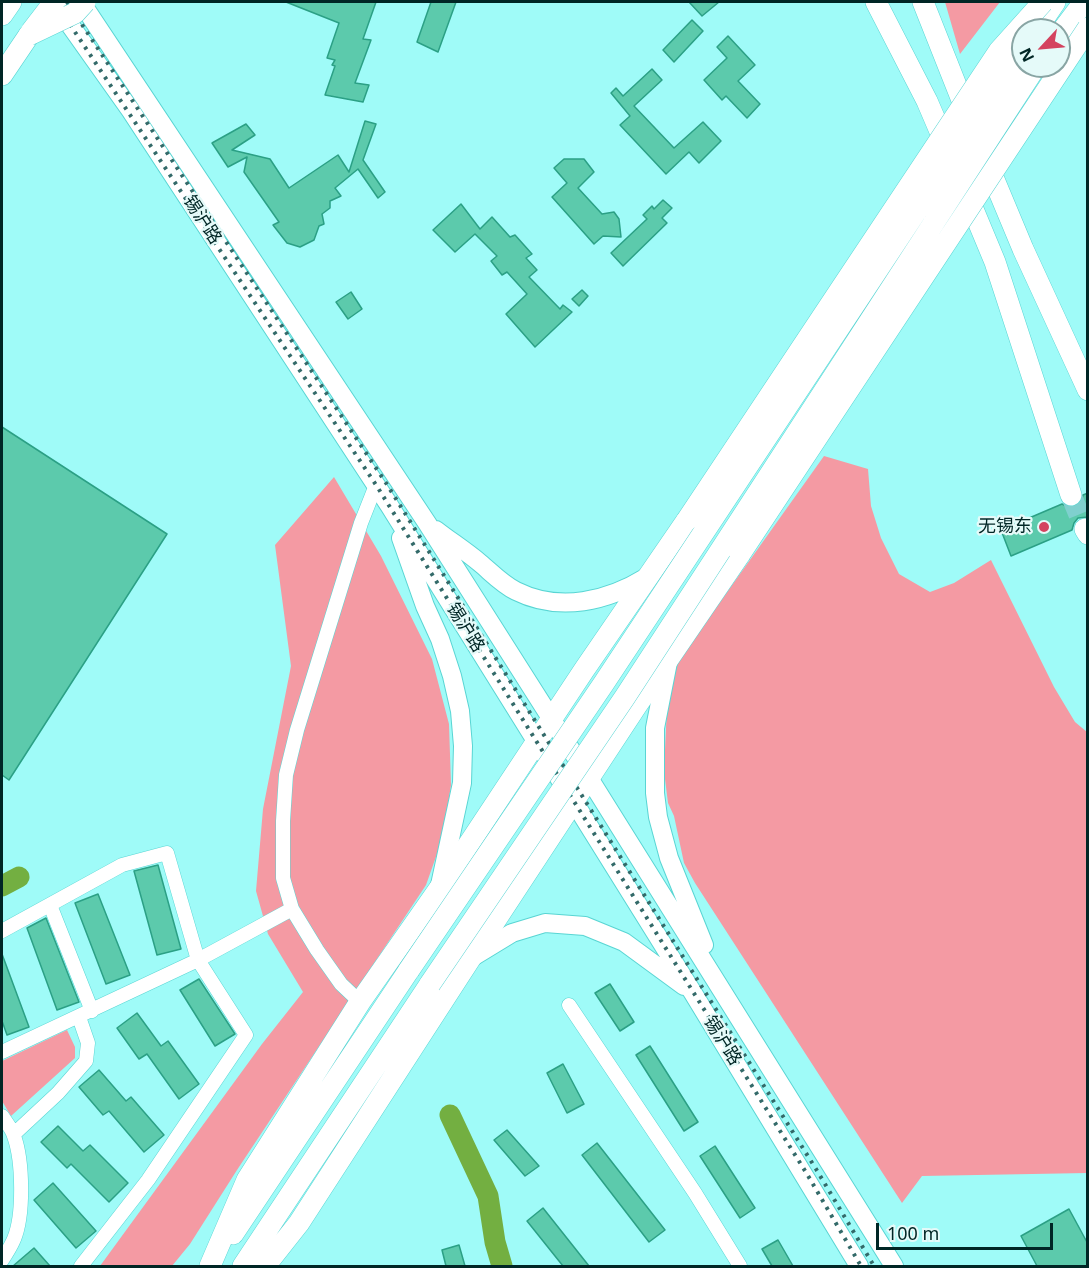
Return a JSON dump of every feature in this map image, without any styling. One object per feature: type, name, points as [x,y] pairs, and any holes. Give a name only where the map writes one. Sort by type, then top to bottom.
[{"type":"highway","points":[[2,75],[54,2]]},
{"type":"highway","points":[[29,35],[75,13],[83,2]]},
{"type":"highway","points":[[876,2],[927,101],[995,262],[1071,495]]},
{"type":"highway","points":[[923,2],[1023,249],[1088,390]]},
{"type":"highway","points":[[210,1266],[247,1180],[360,1002],[440,889],[999,51],[1035,2]]},
{"type":"highway","points":[[999,51],[1043,2]]},
{"type":"highway","points":[[1044,18],[1055,2]]},
{"type":"highway","points":[[1071,19],[1084,2]]},
{"type":"highway","points":[[265,1266],[299,1223],[589,778],[1088,28]]},
{"type":"highway","points":[[210,1266],[270,1181],[409,970],[610,673],[1011,68]]},
{"type":"highway","points":[[243,1266],[430,984],[625,697],[1028,78]]},
{"type":"main road","name":"锡沪路","points":[[54,2],[131,111],[376,485],[693,993],[859,1266]]},
{"type":"main road","name":"锡沪路","points":[[83,2],[427,523],[718,983]]},
{"type":"main road","points":[[389,506],[425,606],[440,639],[460,711],[463,746],[462,783],[440,889]]},
{"type":"main road","points":[[427,523],[497,578],[517,591],[542,600],[566,603],[588,601],[629,588],[649,576]]},
{"type":"main road","points":[[668,661],[655,728],[655,793],[658,817],[669,858],[718,983],[894,1266]]},
{"type":"main road","points":[[470,959],[512,933],[545,923],[585,926],[624,942],[693,993]]},
{"type":"street","points":[[360,1002],[341,984],[292,909],[283,878],[283,821],[286,775],[297,730],[361,523],[376,485]]},
{"type":"street","points":[[2,931],[122,865],[167,853],[198,960],[246,1035],[148,1180],[81,1266]]},
{"type":"street","points":[[14,1134],[58,1093],[86,1060],[88,1043],[85,1014],[50,904]]},
{"type":"street","points":[[2,1052],[198,960],[292,909]]},
{"type":"street","points":[[568,1005],[695,1193],[740,1266]]},
{"type":"street","points":[[2,1116],[14,1134],[20,1155],[21,1185],[19,1216],[14,1239],[2,1260]]},
{"type":"shaded area","points":[[945,2],[1000,2],[960,54]]},
{"type":"shaded area","points":[[824,456],[868,469],[871,506],[881,538],[899,574],[930,592],[954,583],[991,560],[1054,687],[1075,722],[1087,732],[1087,1173],[922,1176],[902,1203],[684,863],[674,816],[668,803],[664,771],[667,707],[678,661]]},
{"type":"shaded area","points":[[334,477],[381,556],[432,659],[449,724],[451,785],[443,837],[426,885],[190,1244],[172,1266],[100,1266],[262,1044],[303,992],[268,934],[256,891],[263,809],[291,666],[275,545]]},
{"type":"shaded area","points":[[67,1030],[75,1047],[75,1058],[11,1116],[2,1101],[2,1061]]},
{"type":"building","points":[[286,2],[376,2],[363,39],[371,40],[355,83],[369,85],[363,102],[325,95],[335,66],[332,65],[335,60],[327,58],[339,23]]},
{"type":"building","points":[[431,2],[456,2],[438,52],[417,42]]},
{"type":"building","points":[[689,2],[719,2],[702,16]]},
{"type":"building","points":[[692,20],[703,31],[674,62],[663,50]]},
{"type":"building","points":[[728,36],[755,65],[738,81],[760,104],[747,118],[726,96],[722,100],[704,80],[727,58],[717,47]]},
{"type":"building","points":[[652,69],[662,80],[634,106],[674,148],[703,122],[721,141],[699,163],[689,152],[666,174],[620,125],[630,116],[611,93],[616,88],[623,96]]},
{"type":"building","points":[[365,121],[376,124],[363,160],[385,192],[378,198],[358,169],[335,188],[341,196],[330,201],[330,208],[322,214],[324,224],[319,226],[314,240],[300,247],[287,243],[273,225],[279,222],[244,172],[247,157],[228,167],[212,143],[246,124],[255,135],[232,150],[270,159],[289,188],[338,155],[349,172]]},
{"type":"building","points":[[564,159],[584,159],[594,172],[578,188],[602,214],[614,212],[619,219],[621,237],[603,236],[594,244],[552,197],[567,183],[554,168]]},
{"type":"building","points":[[663,200],[672,208],[662,218],[667,223],[623,266],[611,253],[647,219],[643,215]]},
{"type":"building","points":[[461,204],[480,229],[492,217],[510,237],[515,235],[532,254],[526,258],[537,270],[529,277],[560,309],[563,305],[572,312],[535,347],[506,314],[527,294],[507,272],[502,275],[491,261],[497,256],[475,234],[455,252],[433,230]]},
{"type":"building","points":[[582,290],[588,296],[579,306],[572,299]]},
{"type":"building","points":[[351,292],[362,309],[348,319],[336,302]]},
{"type":"building","points":[[2,427],[167,534],[9,780],[2,775]]},
{"type":"building","name":"无锡东","points":[[1088,493],[1088,517],[1078,518],[1072,530],[1011,556],[1001,530],[1062,504],[1075,507],[1081,503],[1083,495]]},
{"type":"building","points":[[158,865],[181,949],[157,955],[134,871]]},
{"type":"building","points":[[98,894],[130,975],[106,984],[75,903]]},
{"type":"building","points":[[46,918],[79,1002],[57,1010],[27,928]]},
{"type":"building","points":[[2,954],[29,1027],[7,1035],[2,1021]]},
{"type":"building","points":[[199,979],[235,1034],[215,1046],[180,990]]},
{"type":"building","points":[[610,984],[634,1022],[620,1031],[595,993]]},
{"type":"building","points":[[137,1013],[161,1046],[168,1041],[199,1084],[179,1099],[147,1054],[139,1059],[117,1028]]},
{"type":"building","points":[[650,1046],[698,1122],[684,1131],[636,1055]]},
{"type":"building","points":[[563,1064],[584,1104],[567,1113],[547,1073]]},
{"type":"building","points":[[99,1070],[126,1101],[131,1097],[164,1135],[144,1152],[109,1111],[103,1115],[79,1087]]},
{"type":"building","points":[[58,1126],[83,1151],[90,1145],[128,1183],[109,1202],[71,1164],[67,1168],[41,1142]]},
{"type":"building","points":[[507,1130],[539,1166],[525,1176],[494,1140]]},
{"type":"building","points":[[597,1143],[665,1230],[649,1242],[582,1155]]},
{"type":"building","points":[[715,1146],[755,1208],[740,1218],[700,1156]]},
{"type":"building","points":[[53,1183],[96,1231],[76,1248],[34,1200]]},
{"type":"building","points":[[543,1208],[589,1266],[563,1266],[527,1221]]},
{"type":"building","points":[[1069,1209],[1088,1244],[1088,1266],[1037,1266],[1021,1236]]},
{"type":"building","points":[[778,1240],[793,1266],[772,1266],[762,1249]]},
{"type":"building","points":[[459,1245],[465,1266],[446,1266],[442,1250]]},
{"type":"building","points":[[34,1248],[50,1266],[13,1266]]},
{"type":"waterway","points":[[2,886],[19,877]]},
{"type":"waterway","points":[[450,1115],[488,1196],[495,1242],[502,1266]]},
{"type":"tunnel","points":[[1071,495],[1085,529]]},
{"type":"railway","points":[[55,2],[378,488],[807,1174],[861,1266]]},
{"type":"railway","points":[[67,2],[386,483],[816,1169],[874,1266]]},
{"type":"place","name":"无锡东","points":[[1044,527]]}]
